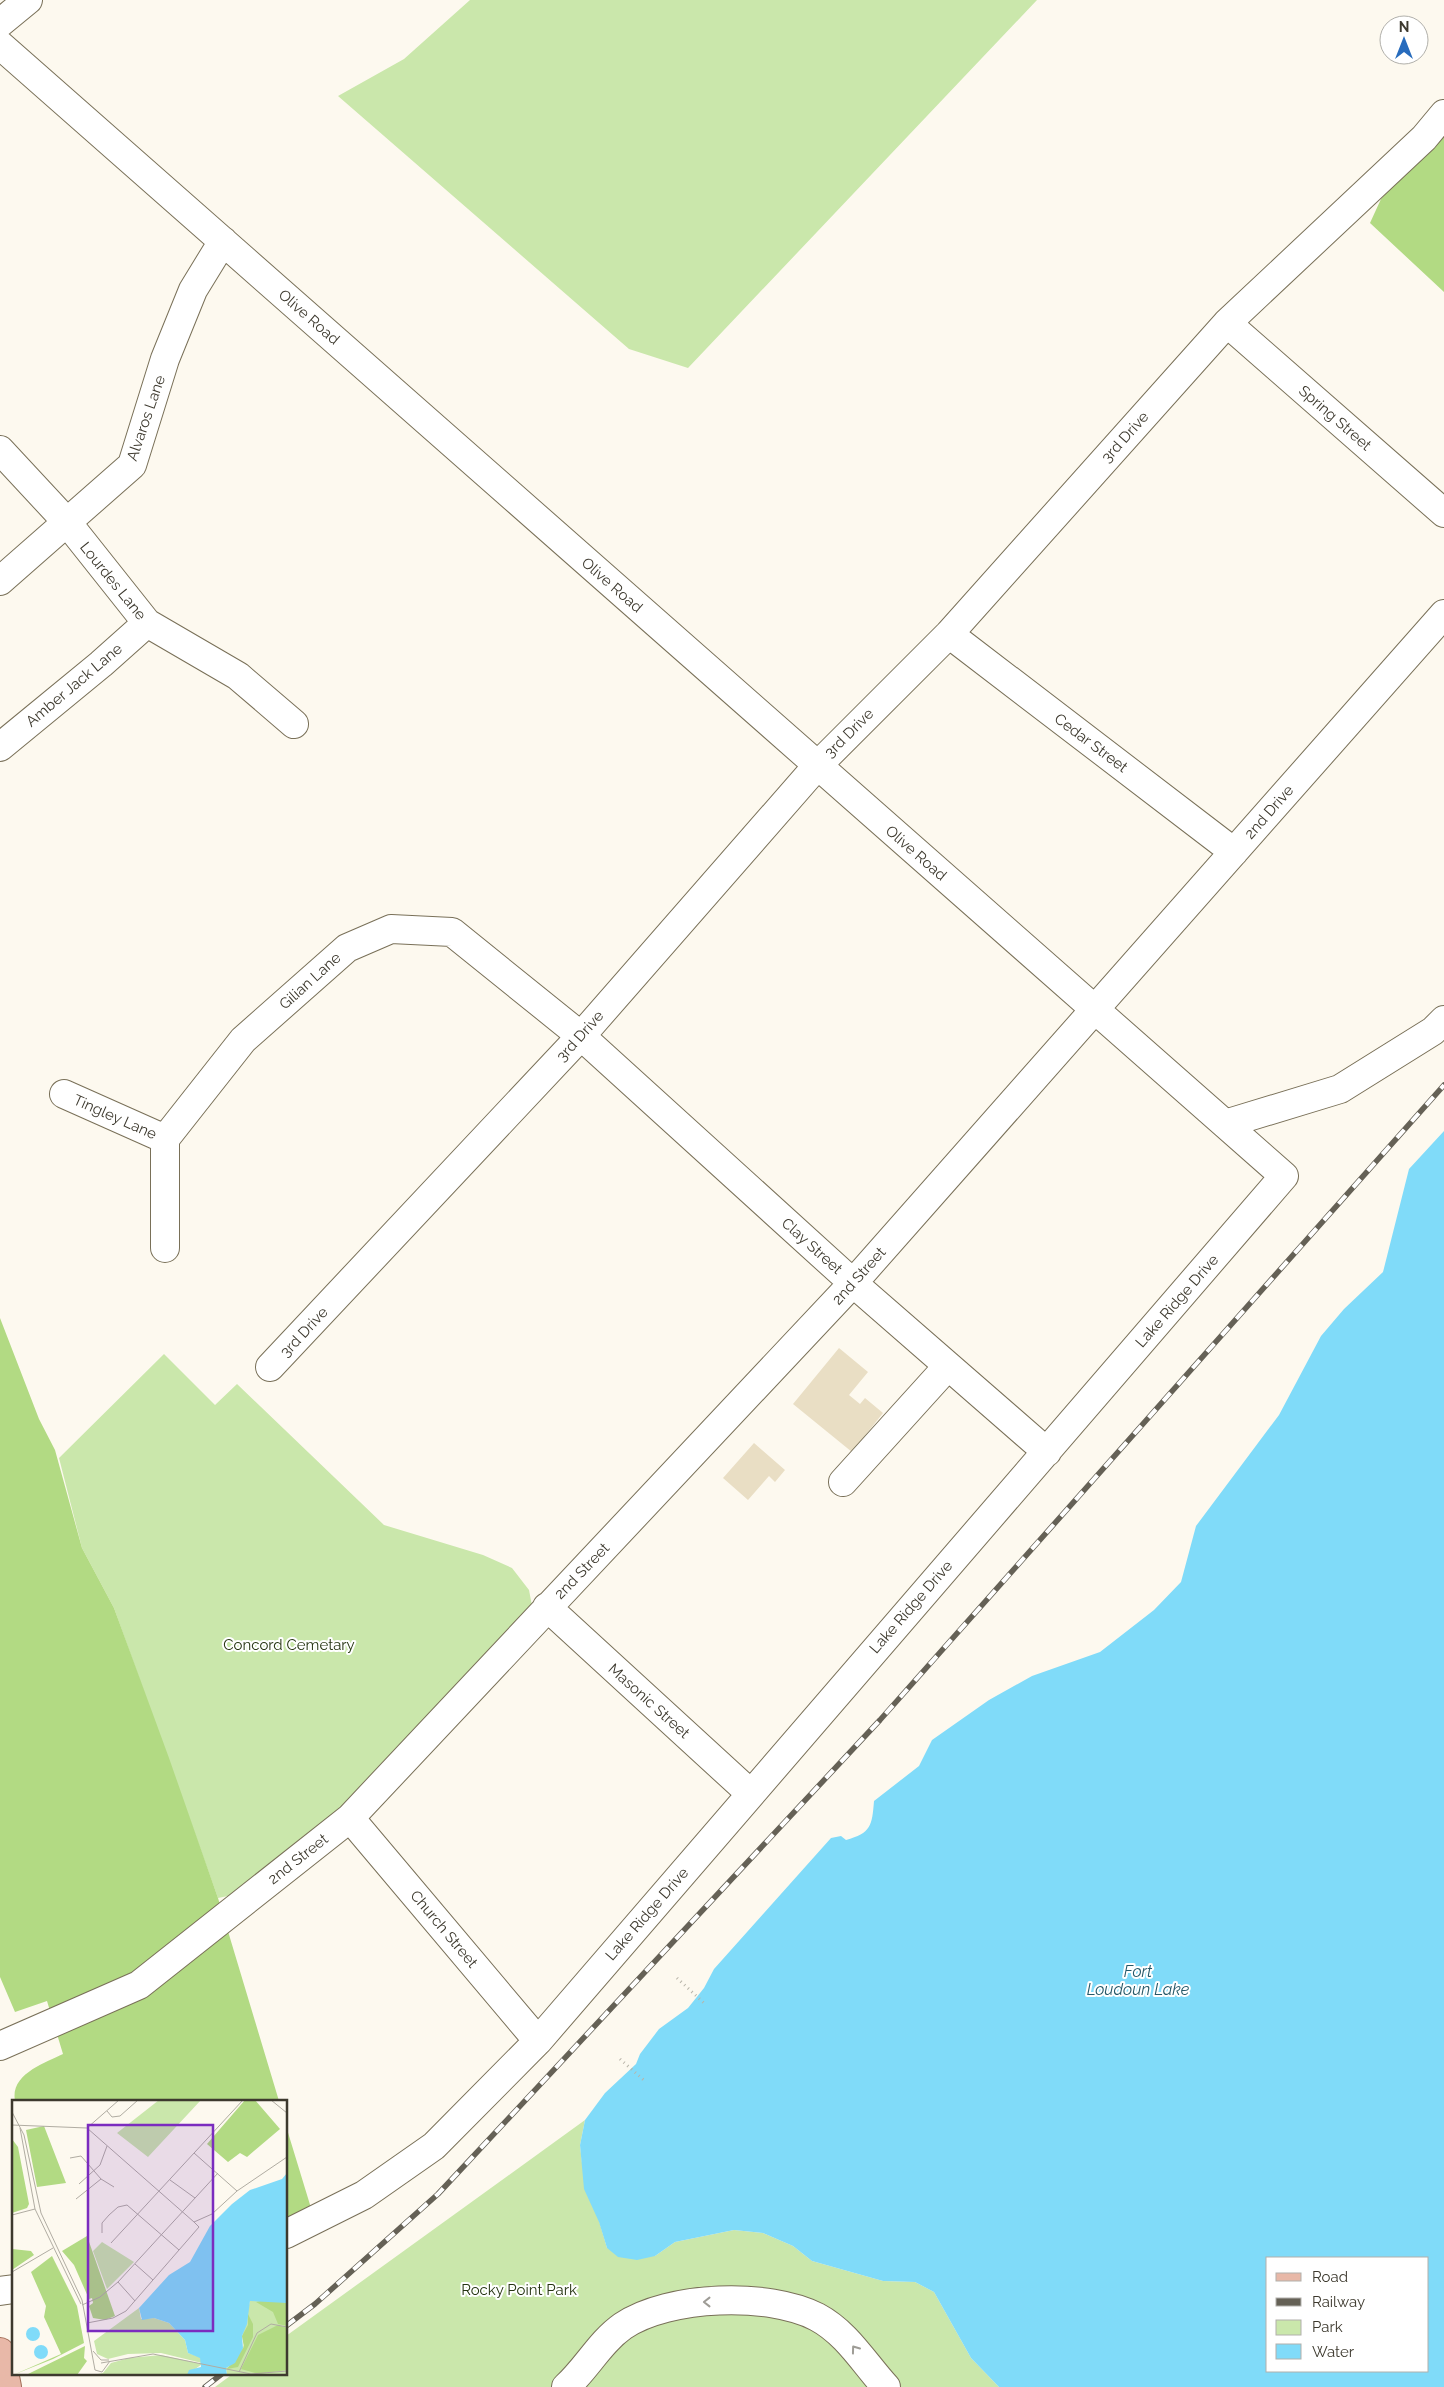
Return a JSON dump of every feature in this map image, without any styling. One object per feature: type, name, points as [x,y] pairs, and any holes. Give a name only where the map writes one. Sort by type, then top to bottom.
[{"type":"main road","points":[[0,2352],[7,2387]]},
{"type":"street","points":[[0,23],[28,0]]},
{"type":"street","name":"Olive Road","points":[[0,45],[1225,1124]]},
{"type":"street","name":"3rd Drive","points":[[270,1367],[581,1036],[817,766],[949,634],[1226,323],[1417,144],[1444,114]]},
{"type":"street","name":"Alvaros Lane","points":[[0,581],[132,465],[166,359],[193,290],[223,241]]},
{"type":"street","name":"Spring Street","points":[[1226,323],[1444,512]]},
{"type":"street","name":"Lourdes Lane","points":[[0,450],[66,522],[147,623],[238,676],[294,724]]},
{"type":"street","name":"2nd Drive","points":[[1094,1010],[1444,614]]},
{"type":"street","name":"Amber Jack Lane","points":[[0,747],[101,664],[147,623]]},
{"type":"street","name":"Cedar Street","points":[[949,634],[1234,852]]},
{"type":"street","name":"Gilian Lane","points":[[165,1140],[243,1040],[347,948],[391,929],[452,932],[581,1036]]},
{"type":"street","name":"2nd Street","points":[[0,2046],[139,1985],[350,1818],[854,1283],[1094,1010]]},
{"type":"street","points":[[1225,1124],[1340,1089],[1433,1031],[1444,1020]]},
{"type":"street","name":"Clay Street","points":[[581,1036],[854,1283],[1047,1452]]},
{"type":"street","name":"Tingley Lane","points":[[64,1094],[165,1140]]},
{"type":"street","name":"Lake Ridge Drive","points":[[288,2233],[364,2195],[434,2146],[538,2041],[880,1641],[1047,1452],[1284,1176],[1225,1124]]},
{"type":"street","points":[[165,1140],[165,1248]]},
{"type":"street","points":[[842,1482],[948,1366]]},
{"type":"street","name":"Masonic Street","points":[[547,1607],[751,1794]]},
{"type":"street","name":"Church Street","points":[[350,1818],[538,2041]]},
{"type":"street","points":[[566,2387],[606,2341],[624,2326],[658,2310],[693,2302],[745,2301],[792,2307],[818,2318],[850,2342],[886,2387]]},
{"type":"path","points":[[677,1978],[705,2004]]},
{"type":"path","points":[[620,2059],[646,2082]]},
{"type":"green space","points":[[470,0],[1037,0],[688,368],[629,349],[338,96],[404,59]]},
{"type":"green space","points":[[1444,131],[1444,292],[1370,223],[1381,199]]},
{"type":"green space","points":[[0,1318],[39,1419],[55,1450],[82,1548],[114,1608],[169,1758],[218,1898],[279,2100],[15,2100],[15,2092],[23,2077],[30,2071],[63,2054],[47,2001],[15,2012],[0,1977]]},
{"type":"green space","name":"Concord Cemetary","points":[[164,1354],[215,1405],[237,1384],[384,1525],[483,1555],[512,1568],[529,1590],[533,1611],[349,1802],[233,1895],[218,1898],[114,1608],[82,1548],[59,1458]]},
{"type":"green space","name":"Rocky Point Park","points":[[585,2120],[580,2145],[582,2163],[607,2248],[655,2256],[675,2242],[734,2230],[763,2233],[793,2246],[812,2261],[883,2281],[915,2282],[934,2292],[971,2358],[999,2387],[215,2387],[233,2374],[288,2374],[288,2335]]},
{"type":"green space","points":[[288,2133],[311,2208],[288,2220]]},
{"type":"water","name":"Fort Loudoun Lake","points":[[1444,1131],[1444,2387],[999,2387],[971,2358],[934,2292],[915,2282],[883,2281],[812,2261],[793,2246],[763,2233],[734,2230],[675,2242],[655,2256],[637,2260],[618,2257],[607,2248],[599,2222],[584,2189],[580,2145],[585,2120],[605,2093],[636,2064],[640,2054],[659,2029],[688,2008],[704,1988],[714,1969],[831,1838],[841,1836],[846,1840],[861,1834],[869,1827],[874,1801],[919,1766],[932,1740],[989,1700],[1032,1676],[1100,1652],[1154,1610],[1181,1582],[1196,1526],[1279,1415],[1321,1336],[1344,1309],[1383,1272],[1409,1169]]},
{"type":"building","points":[[839,1348],[868,1372],[849,1395],[860,1404],[865,1398],[883,1413],[852,1452],[793,1404]]},
{"type":"building","points":[[754,1443],[785,1470],[775,1482],[769,1476],[748,1500],[723,1478]]},
{"type":"railway","points":[[288,2324],[315,2304],[438,2194],[880,1720],[1444,1085]]},
{"type":"railway","points":[[205,2387],[222,2374]]}]
